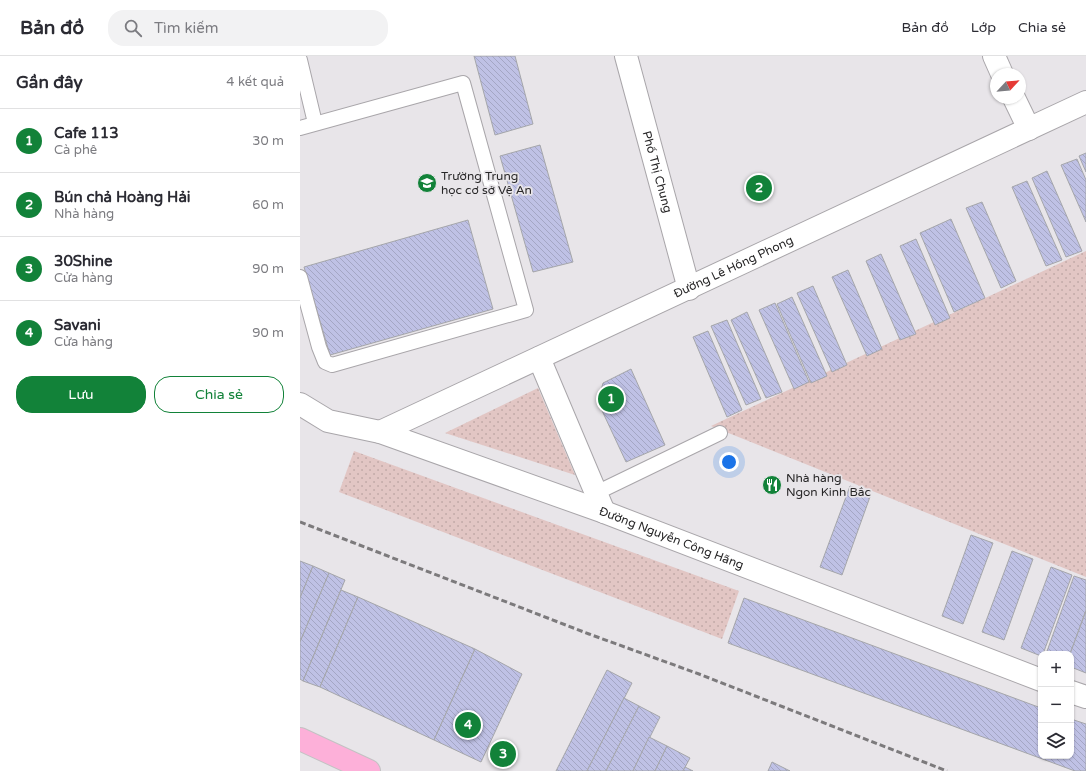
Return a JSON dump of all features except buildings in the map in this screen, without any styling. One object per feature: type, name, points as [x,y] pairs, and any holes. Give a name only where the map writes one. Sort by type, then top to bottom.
[{"type":"main road","points":[[300,739],[369,771]]},
{"type":"street","name":"Phố Thị Chung","points":[[626,56],[689,288]]},
{"type":"street","points":[[994,56],[999,68]]},
{"type":"street","name":"Đường Lê Hồng Phong","points":[[380,432],[1086,102]]},
{"type":"street","points":[[1017,104],[1028,130]]},
{"type":"street","points":[[539,358],[600,502]]},
{"type":"street","name":"Đường Nguyễn Công Hãng","points":[[300,404],[328,421],[380,432],[600,502],[1038,679]]},
{"type":"street","points":[[1074,693],[1086,697]]},
{"type":"lane","points":[[300,60],[315,124]]},
{"type":"lane","points":[[300,128],[463,83],[526,310],[332,365],[325,362],[319,347],[300,277]]},
{"type":"lane","points":[[600,502],[720,433]]},
{"type":"shaded area","points":[[1086,251],[1086,577],[711,426]]},
{"type":"shaded area","points":[[538,388],[575,475],[445,433]]},
{"type":"shaded area","points":[[354,451],[739,591],[722,639],[339,492]]},
{"type":"railway","points":[[300,522],[589,634],[699,674],[947,771]]},
{"type":"place","name":"Trường Trung học cơ sở Vệ An","points":[[427,183]]},
{"type":"place","name":"Bún chả Hoàng Hải","points":[[759,188]]},
{"type":"place","name":"Cafe 113","points":[[611,399]]},
{"type":"place","name":"Nhà hàng Ngon Kinh Bắc","points":[[772,485]]},
{"type":"place","name":"Savani","points":[[468,725]]},
{"type":"place","name":"30Shine","points":[[503,754]]}]
